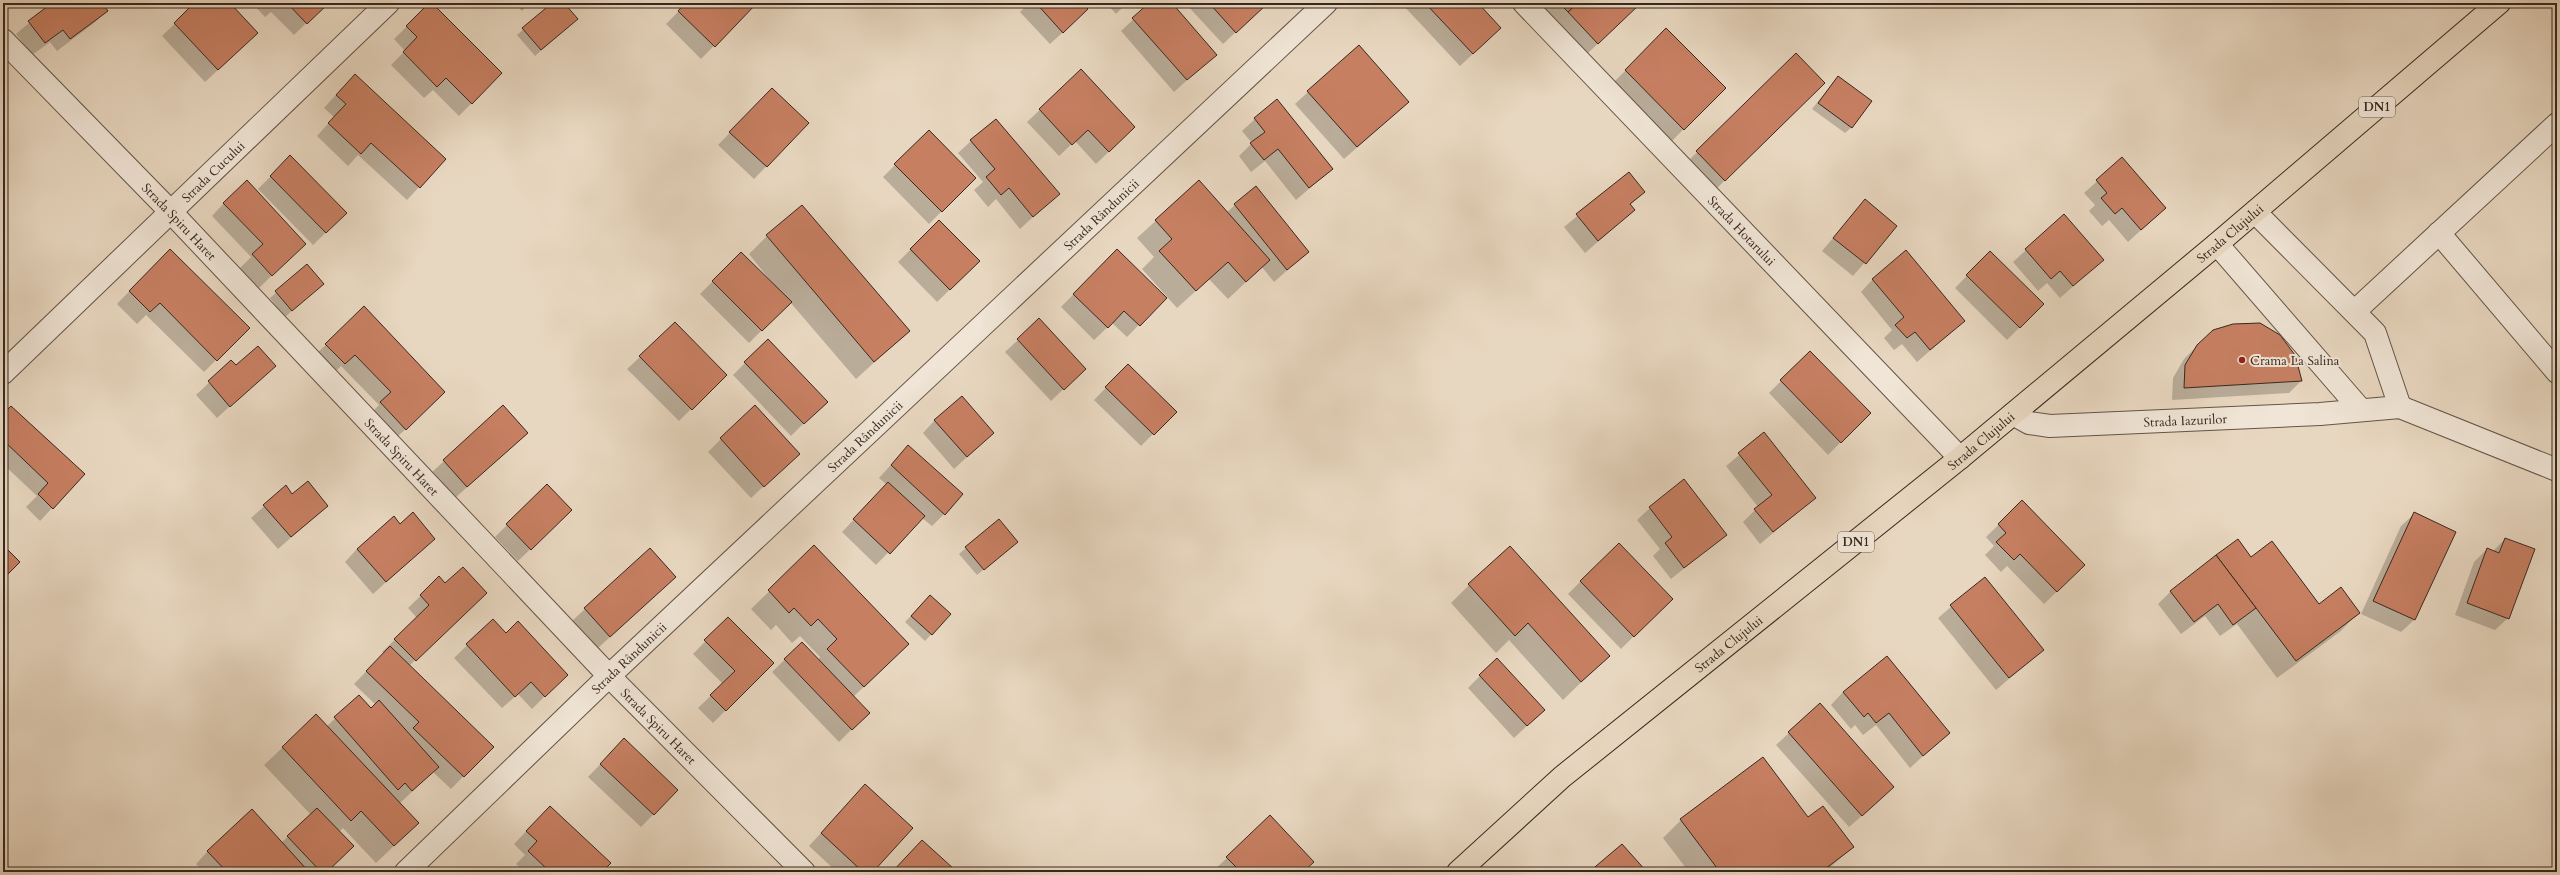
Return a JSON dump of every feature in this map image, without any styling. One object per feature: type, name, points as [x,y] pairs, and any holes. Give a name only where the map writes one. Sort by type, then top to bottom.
[{"type":"main road","name":"Strada Clujului","points":[[1458,872],[1562,778],[1960,458],[2255,212],[2499,3]]},
{"type":"street","name":"Strada Rândunicii","points":[[406,872],[609,676],[1326,3]]},
{"type":"street","name":"Strada Hotarului","points":[[1524,3],[1960,458]]},
{"type":"street","name":"Strada Cucului","points":[[3,373],[377,7]]},
{"type":"street","name":"Strada Spiru Haret","points":[[3,40],[170,211],[609,676],[804,872]]},
{"type":"street","points":[[2355,311],[2557,124]]},
{"type":"street","points":[[2255,212],[2355,311],[2375,333],[2400,407]]},
{"type":"street","points":[[2439,233],[2557,372]]},
{"type":"street","points":[[2217,244],[2361,410]]},
{"type":"street","name":"Strada Iazurilor","points":[[2013,414],[2029,423],[2050,426],[2320,414],[2400,407],[2557,470]]},
{"type":"building","points":[[52,3],[102,3],[108,11],[70,39],[63,30],[45,43],[28,21]]},
{"type":"building","points":[[194,3],[230,3],[258,33],[218,70],[174,23]]},
{"type":"building","points":[[287,3],[329,3],[307,24]]},
{"type":"building","points":[[429,3],[432,3],[502,73],[472,104],[446,78],[437,87],[403,52],[417,37],[406,26]]},
{"type":"building","points":[[552,3],[564,3],[578,19],[541,50],[522,28]]},
{"type":"building","points":[[685,3],[757,3],[715,47],[678,11]]},
{"type":"building","points":[[1036,3],[1082,3],[1088,9],[1063,33]]},
{"type":"building","points":[[1149,3],[1172,3],[1217,55],[1187,80],[1132,18]]},
{"type":"building","points":[[1209,3],[1264,3],[1266,5],[1236,33]]},
{"type":"building","points":[[1425,3],[1478,3],[1501,28],[1473,54]]},
{"type":"building","points":[[1559,3],[1578,3],[1568,12]]},
{"type":"building","points":[[1578,3],[1641,3],[1598,44],[1568,12]]},
{"type":"building","points":[[1666,28],[1726,88],[1684,130],[1625,70]]},
{"type":"building","points":[[1359,45],[1409,102],[1357,147],[1307,91]]},
{"type":"building","points":[[1796,53],[1825,83],[1725,181],[1696,151]]},
{"type":"building","points":[[1081,69],[1135,127],[1109,152],[1088,130],[1072,145],[1039,109]]},
{"type":"building","points":[[355,74],[446,159],[420,188],[371,143],[361,154],[328,123],[346,104],[336,95]]},
{"type":"building","points":[[1838,76],[1872,101],[1852,128],[1818,103]]},
{"type":"building","points":[[772,88],[809,123],[767,167],[729,132]]},
{"type":"building","points":[[1277,99],[1333,169],[1309,188],[1278,149],[1264,160],[1250,143],[1265,132],[1254,118]]},
{"type":"building","points":[[996,119],[1060,194],[1033,217],[1009,188],[1001,195],[986,177],[995,169],[970,140]]},
{"type":"building","points":[[929,130],[976,178],[942,212],[894,164]]},
{"type":"building","points":[[290,155],[347,213],[326,233],[270,176]]},
{"type":"building","points":[[2122,157],[2166,208],[2141,230],[2122,208],[2115,214],[2101,198],[2107,193],[2096,180]]},
{"type":"building","points":[[1629,172],[1645,192],[1630,204],[1635,210],[1598,241],[1576,214]]},
{"type":"building","points":[[247,180],[306,244],[272,276],[252,254],[263,244],[223,203]]},
{"type":"building","points":[[1199,180],[1270,260],[1246,282],[1228,262],[1196,291],[1159,251],[1172,239],[1155,220]]},
{"type":"building","points":[[1256,186],[1309,252],[1287,270],[1234,204]]},
{"type":"building","points":[[1865,199],[1897,226],[1866,264],[1833,238]]},
{"type":"building","points":[[802,205],[910,331],[874,362],[766,235]]},
{"type":"building","points":[[2064,214],[2104,260],[2073,286],[2060,271],[2051,279],[2025,249]]},
{"type":"building","points":[[939,220],[980,261],[950,290],[910,249]]},
{"type":"building","points":[[170,249],[250,328],[217,361],[160,303],[150,312],[129,291]]},
{"type":"building","points":[[1117,249],[1167,298],[1140,326],[1124,311],[1108,328],[1073,294]]},
{"type":"building","points":[[1906,250],[1965,321],[1930,350],[1915,332],[1907,338],[1895,325],[1904,317],[1872,279]]},
{"type":"building","points":[[1990,251],[2044,304],[2020,328],[1966,275]]},
{"type":"building","points":[[741,252],[792,302],[762,331],[712,281]]},
{"type":"building","points":[[307,264],[324,284],[292,311],[275,291]]},
{"type":"building","points":[[364,306],[445,392],[406,430],[380,402],[391,392],[355,355],[345,364],[325,344]]},
{"type":"building","points":[[1039,318],[1086,369],[1064,390],[1017,339]]},
{"type":"building","points":[[675,322],[727,375],[692,410],[639,356]]},
{"type":"building","name":"Crama La Salina","points":[[2260,323],[2280,335],[2295,355],[2302,381],[2184,388],[2185,365],[2197,345],[2213,330],[2233,324]]},
{"type":"building","points":[[768,339],[828,402],[804,424],[744,362]]},
{"type":"building","points":[[258,346],[276,366],[230,407],[208,381],[231,360],[236,365]]},
{"type":"building","points":[[1810,351],[1871,413],[1841,443],[1780,380]]},
{"type":"building","points":[[1128,364],[1177,412],[1154,435],[1105,387]]},
{"type":"building","points":[[962,396],[994,433],[967,457],[934,420]]},
{"type":"building","points":[[503,405],[528,433],[467,487],[443,460]]},
{"type":"building","points":[[755,405],[800,454],[764,487],[720,438]]},
{"type":"building","points":[[11,406],[85,474],[53,509],[38,494],[48,483],[3,440],[3,414]]},
{"type":"building","points":[[1764,432],[1816,498],[1773,532],[1754,509],[1772,495],[1738,453]]},
{"type":"building","points":[[908,445],[963,494],[945,515],[891,465]]},
{"type":"building","points":[[1684,479],[1727,535],[1684,568],[1665,543],[1672,537],[1649,507]]},
{"type":"building","points":[[308,481],[328,506],[291,537],[263,505],[286,485],[292,494]]},
{"type":"building","points":[[888,482],[925,516],[890,554],[853,519]]},
{"type":"building","points":[[547,484],[572,510],[531,550],[506,524]]},
{"type":"building","points":[[2022,500],[2085,565],[2057,592],[2020,554],[2014,560],[1996,542],[2006,533],[1998,524]]},
{"type":"building","points":[[413,512],[435,539],[386,582],[357,549],[394,516],[400,524]]},
{"type":"building","points":[[2414,512],[2456,532],[2415,620],[2373,601]]},
{"type":"building","points":[[999,519],[1018,542],[984,570],[965,547]]},
{"type":"building","points":[[2505,538],[2535,549],[2509,619],[2467,603],[2487,548],[2499,553]]},
{"type":"building","points":[[2238,539],[2251,557],[2272,541],[2319,604],[2341,587],[2360,613],[2296,661],[2216,555]]},
{"type":"building","points":[[1619,543],[1673,599],[1634,637],[1580,581]]},
{"type":"building","points":[[3,545],[20,562],[3,579]]},
{"type":"building","points":[[814,545],[909,644],[864,687],[827,649],[837,639],[818,619],[811,626],[794,608],[789,613],[768,590]]},
{"type":"building","points":[[1510,546],[1610,656],[1581,682],[1528,623],[1515,636],[1468,584]]},
{"type":"building","points":[[650,548],[676,577],[610,637],[584,608]]},
{"type":"building","points":[[2216,555],[2256,608],[2233,625],[2218,604],[2194,622],[2170,591]]},
{"type":"building","points":[[463,567],[487,593],[416,661],[394,639],[429,605],[420,595],[439,576],[445,583]]},
{"type":"building","points":[[1985,577],[2044,650],[2009,678],[1950,605]]},
{"type":"building","points":[[930,595],[951,614],[932,635],[911,616]]},
{"type":"building","points":[[728,617],[774,663],[726,711],[710,695],[735,671],[704,640]]},
{"type":"building","points":[[493,619],[506,633],[518,621],[568,675],[545,697],[531,682],[515,697],[466,644]]},
{"type":"building","points":[[802,642],[870,713],[852,730],[784,659]]},
{"type":"building","points":[[390,646],[494,747],[464,777],[413,728],[419,722],[366,671]]},
{"type":"building","points":[[1887,656],[1950,733],[1923,756],[1889,713],[1876,723],[1868,713],[1864,717],[1843,692]]},
{"type":"building","points":[[1497,658],[1545,710],[1527,726],[1479,675]]},
{"type":"building","points":[[359,695],[371,708],[379,700],[439,767],[412,791],[405,783],[398,790],[334,717]]},
{"type":"building","points":[[1820,703],[1894,787],[1862,816],[1788,732]]},
{"type":"building","points":[[316,714],[419,823],[394,846],[361,811],[351,821],[282,747]]},
{"type":"building","points":[[624,738],[678,790],[654,815],[600,764]]},
{"type":"building","points":[[1763,757],[1808,817],[1823,806],[1854,847],[1821,872],[1720,872],[1680,819]]},
{"type":"building","points":[[865,784],[913,828],[873,872],[863,872],[821,833]]},
{"type":"building","points":[[550,806],[611,863],[602,872],[550,872],[528,851],[537,841],[526,831]]},
{"type":"building","points":[[317,808],[354,846],[327,872],[321,872],[287,836]]},
{"type":"building","points":[[252,809],[309,872],[227,872],[207,851]]},
{"type":"building","points":[[1270,815],[1314,862],[1303,872],[1241,872],[1226,857]]},
{"type":"building","points":[[922,840],[954,869],[951,872],[892,872]]},
{"type":"building","points":[[1622,844],[1647,872],[1589,872]]},
{"type":"place","name":"Crama La Salina","points":[[2242,360]]}]
